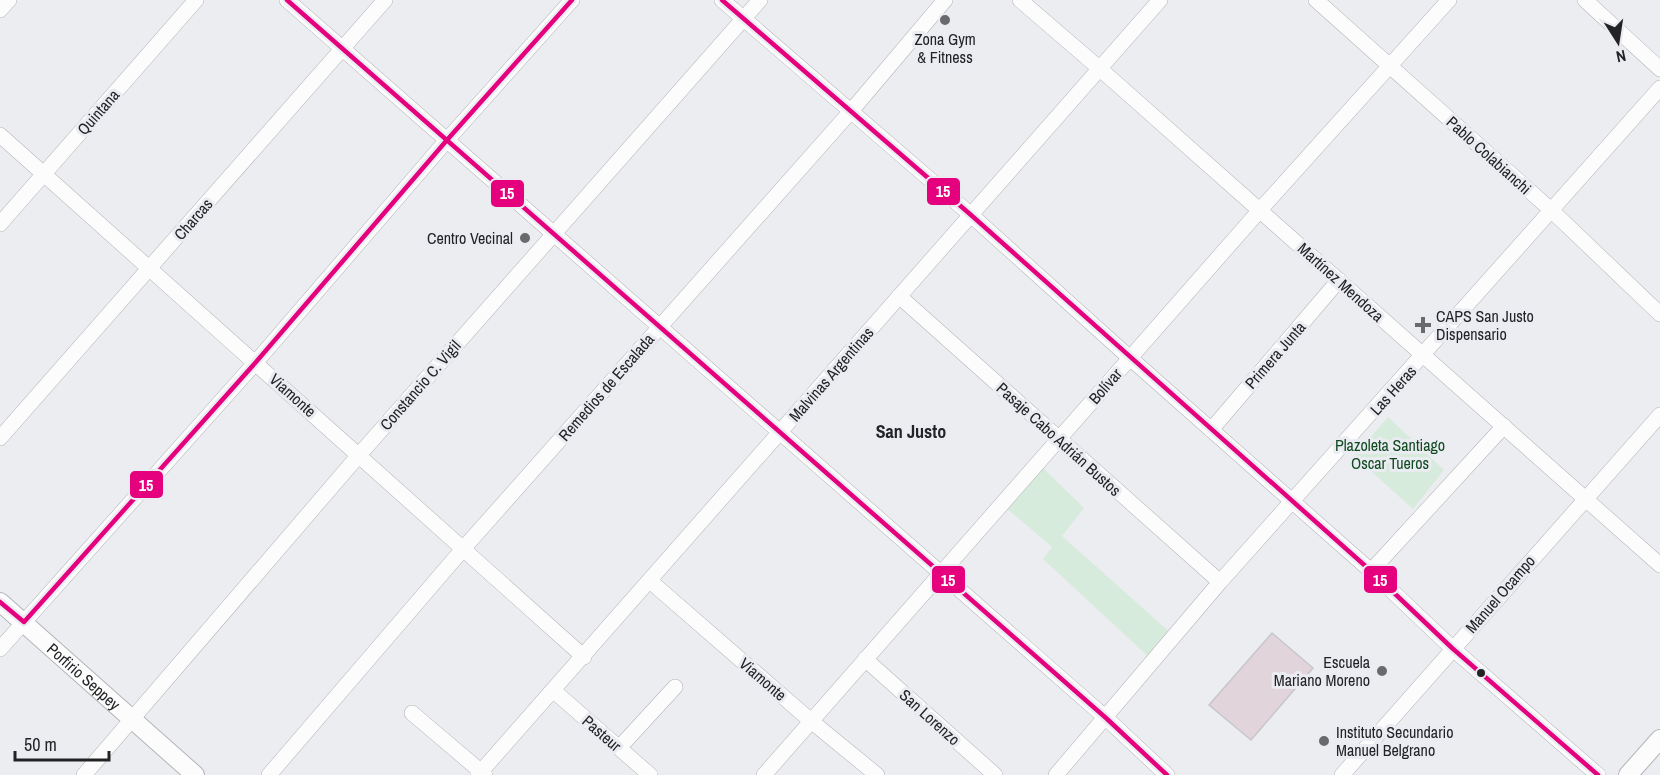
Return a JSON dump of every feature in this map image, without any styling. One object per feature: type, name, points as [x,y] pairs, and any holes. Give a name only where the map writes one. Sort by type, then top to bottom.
[{"type":"main road","name":"Porfirio Seppey","points":[[0,602],[195,775]]},
{"type":"main road","points":[[1628,775],[1660,739]]},
{"type":"street","points":[[0,10],[9,0]]},
{"type":"street","name":"Quintana","points":[[0,224],[196,0]]},
{"type":"street","points":[[287,0],[940,575],[1106,718],[1167,775]]},
{"type":"street","name":"Charcas","points":[[0,438],[385,0]]},
{"type":"street","points":[[0,649],[256,362],[447,140],[572,0]]},
{"type":"street","points":[[722,0],[971,215],[1371,571],[1452,648],[1598,775]]},
{"type":"street","name":"Constancio C. Vigil","points":[[84,775],[359,455],[760,0]]},
{"type":"street","name":"Remedios de Escalada","points":[[269,775],[463,549],[852,110],[945,0]]},
{"type":"street","name":"Martínez Mendoza","points":[[1020,0],[1340,280],[1660,565]]},
{"type":"street","name":"Malvinas Argentinas","points":[[482,774],[1160,0]]},
{"type":"street","name":"Pablo Colabianchi","points":[[1316,0],[1551,210],[1660,314]]},
{"type":"street","name":"Bolívar","points":[[764,775],[1260,210],[1449,0]]},
{"type":"street","points":[[1585,0],[1660,69]]},
{"type":"street","name":"Las Heras","points":[[1056,775],[1220,582],[1660,88]]},
{"type":"street","name":"Viamonte","points":[[0,135],[584,657]]},
{"type":"street","name":"Primera Junta","points":[[1211,430],[1340,280]]},
{"type":"street","name":"Pasaje Cabo Adrián Bustos","points":[[899,296],[1220,582]]},
{"type":"street","name":"Manuel Ocampo","points":[[1342,775],[1660,415]]},
{"type":"street","points":[[1371,571],[1504,426]]},
{"type":"street","name":"Viamonte","points":[[650,581],[811,721],[877,775]]},
{"type":"street","name":"San Lorenzo","points":[[866,659],[995,775]]},
{"type":"street","points":[[619,748],[675,687]]},
{"type":"street","name":"Pasteur","points":[[554,691],[650,775]]},
{"type":"street","points":[[412,713],[482,774]]},
{"type":"green space","name":"Plazoleta Santiago Oscar Tueros","points":[[1388,417],[1444,470],[1413,509],[1354,456]]},
{"type":"green space","points":[[1040,465],[1084,508],[1062,536],[1173,635],[1151,659],[1043,559],[1052,547],[1005,507]]},
{"type":"building","points":[[1272,633],[1313,668],[1251,740],[1209,705]]},
{"type":"transit line","name":"15","points":[[287,0],[1106,718],[1167,775]]},
{"type":"transit line","name":"15","points":[[0,602],[24,622],[256,362],[447,140],[572,0]]},
{"type":"transit line","name":"15","points":[[722,0],[971,215],[1371,571],[1452,648],[1598,775]]},
{"type":"place","name":"Zona Gym & Fitness","points":[[945,20]]},
{"type":"place","name":"Centro Vecinal","points":[[525,238]]},
{"type":"place","name":"CAPS San Justo Dispensario","points":[[1423,325]]},
{"type":"place","name":"Escuela Mariano Moreno","points":[[1382,671]]},
{"type":"place","name":"Instituto Secundario Manuel Belgrano","points":[[1324,741]]},
{"type":"district","name":"San Justo","points":[[911,432]]}]
